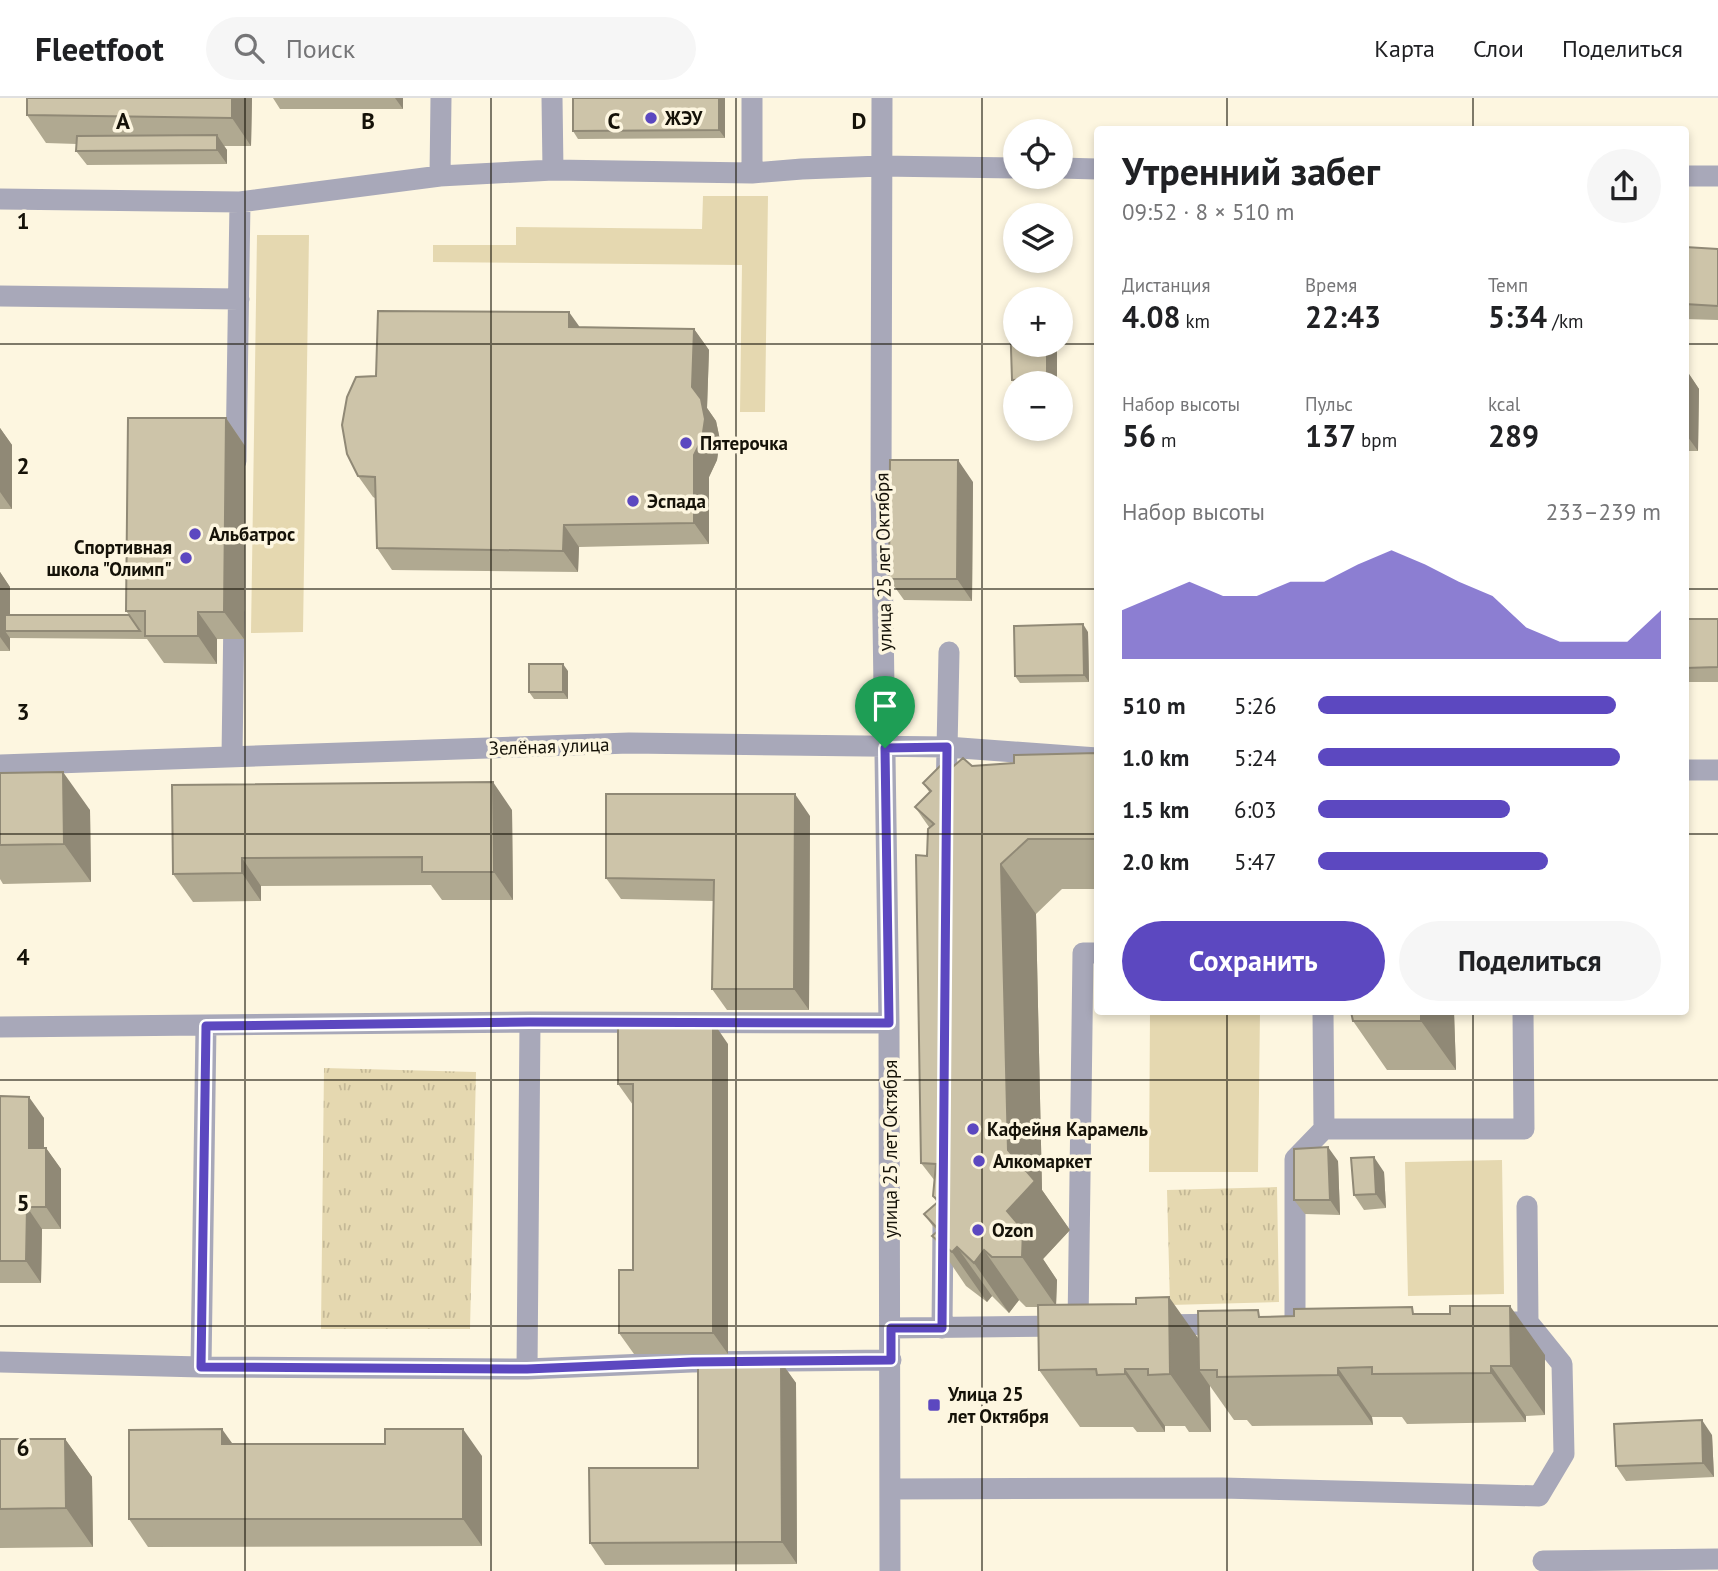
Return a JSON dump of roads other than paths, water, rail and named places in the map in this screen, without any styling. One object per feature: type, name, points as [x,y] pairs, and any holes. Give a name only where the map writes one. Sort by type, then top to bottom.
[{"type":"street","points":[[440,176],[441,98]]},
{"type":"street","points":[[552,98],[553,170]]},
{"type":"street","points":[[752,98],[752,173]]},
{"type":"street","name":"улица 25 лет Октября","points":[[882,98],[881,487],[889,1023],[890,1571]]},
{"type":"street","points":[[0,198],[240,202],[440,176],[553,170],[752,173],[881,166],[1003,168]]},
{"type":"street","points":[[1073,168],[1094,169]]},
{"type":"street","points":[[1689,176],[1718,176]]},
{"type":"street","points":[[236,476],[240,202]]},
{"type":"street","points":[[0,296],[239,299]]},
{"type":"street","points":[[232,757],[234,598]]},
{"type":"street","points":[[946,820],[949,652]]},
{"type":"street","name":"Зелёная улица","points":[[0,765],[629,743],[947,747],[1094,758]]},
{"type":"street","points":[[1689,770],[1718,770]]},
{"type":"street","points":[[1078,1326],[1083,953],[1094,953]]},
{"type":"street","points":[[1294,1324],[1295,1159],[1324,1129],[1323,1015]]},
{"type":"street","points":[[1324,1129],[1524,1129],[1523,1015]]},
{"type":"street","points":[[527,1369],[530,1022]]},
{"type":"street","points":[[0,1027],[530,1022],[889,1023]]},
{"type":"street","points":[[201,1367],[206,1026]]},
{"type":"street","points":[[942,1328],[943,1205]]},
{"type":"street","points":[[890,1489],[1222,1488],[1539,1496],[1564,1454],[1562,1364],[1528,1322],[1527,1206]]},
{"type":"street","points":[[1486,1323],[1528,1322]]},
{"type":"street","points":[[1143,1325],[1245,1324]]},
{"type":"street","points":[[1270,1324],[1322,1324]]},
{"type":"street","points":[[891,1328],[1104,1325]]},
{"type":"street","points":[[0,1362],[201,1367],[527,1369],[692,1362],[891,1360]]},
{"type":"street","points":[[1543,1561],[1718,1559]]},
{"type":"place","name":"ЖЭУ","points":[[651,118]]},
{"type":"place","name":"Пятерочка","points":[[686,443]]},
{"type":"place","name":"Эспада","points":[[633,501]]},
{"type":"place","name":"Альбатрос","points":[[195,534]]},
{"type":"place","name":"Спортивная школа \"Олимп\"","points":[[186,558]]},
{"type":"place","name":"Кафейня Карамель","points":[[973,1129]]},
{"type":"place","name":"Алкомаркет","points":[[979,1161]]},
{"type":"place","name":"Ozon","points":[[978,1230]]},
{"type":"place","name":"Улица 25 лет Октября","points":[[934,1405]]}]
